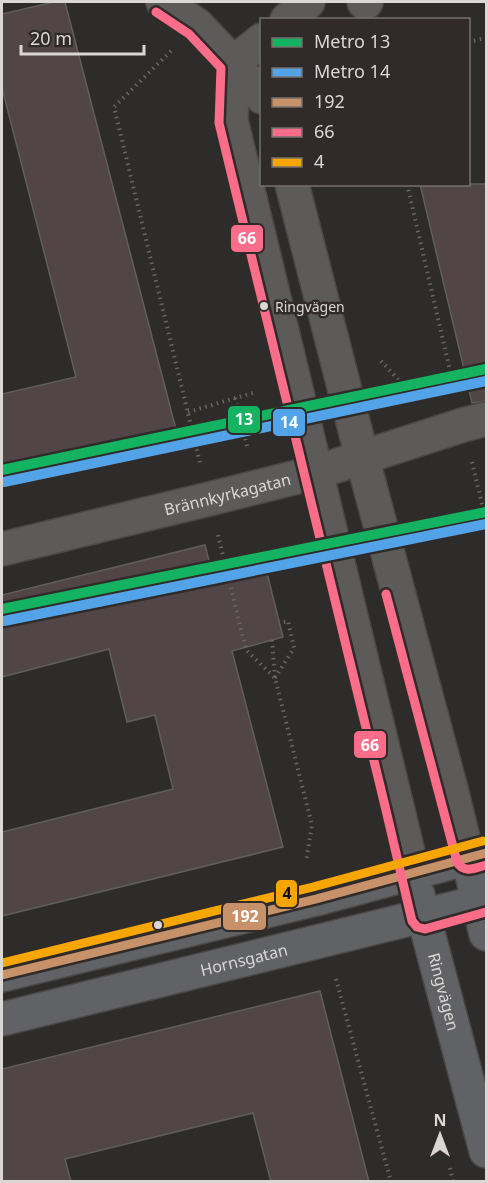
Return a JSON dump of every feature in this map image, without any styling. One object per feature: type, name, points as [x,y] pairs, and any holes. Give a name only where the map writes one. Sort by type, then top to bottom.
[{"type":"main road","points":[[2,975],[316,899],[477,855],[486,934]]},
{"type":"main road","name":"Ringvägen","points":[[413,873],[486,1151]]},
{"type":"main road","name":"Hornsgatan","points":[[2,1019],[483,901]]},
{"type":"street","points":[[164,2],[197,25],[260,96]]},
{"type":"street","points":[[289,18],[308,2]]},
{"type":"street","points":[[233,63],[260,41]]},
{"type":"street","name":"Ringvägen","points":[[233,63],[231,120],[413,873]]},
{"type":"street","points":[[293,186],[448,777],[477,855]]},
{"type":"street","name":"Brännkyrkagatan","points":[[2,549],[316,472],[486,419]]},
{"type":"path","points":[[470,42],[486,38]]},
{"type":"path","points":[[172,51],[114,107],[200,467]]},
{"type":"path","points":[[407,186],[456,396]]},
{"type":"path","points":[[381,361],[408,390],[452,378]]},
{"type":"path","points":[[188,412],[256,392]]},
{"type":"path","points":[[235,398],[249,453],[241,455]]},
{"type":"path","points":[[469,452],[486,521]]},
{"type":"path","points":[[215,525],[246,650],[275,678]]},
{"type":"path","points":[[275,678],[294,648],[288,621],[279,623]]},
{"type":"path","points":[[242,632],[248,631]]},
{"type":"path","points":[[272,640],[275,678],[312,825],[306,862]]},
{"type":"path","points":[[336,980],[391,1182]]},
{"type":"building","points":[[54,2],[65,2],[178,437],[2,480],[2,394],[76,377],[2,88],[2,14]]},
{"type":"building","points":[[486,184],[486,401],[472,403],[420,186]]},
{"type":"building","points":[[205,545],[213,577],[265,565],[283,637],[232,651],[283,847],[2,916],[2,832],[173,789],[155,715],[127,722],[109,649],[2,677],[2,595]]},
{"type":"building","points":[[320,991],[369,1182],[271,1182],[253,1113],[65,1159],[71,1182],[2,1182],[2,1069]]},
{"type":"metro line","name":"13","points":[[2,470],[486,369]]},
{"type":"metro line","name":"14","points":[[4,482],[486,381]]},
{"type":"metro line","name":"13","points":[[2,609],[486,512]]},
{"type":"metro line","name":"14","points":[[4,621],[486,524]]},
{"type":"transit line","name":"66","points":[[156,12],[189,34],[221,68],[219,123],[412,921],[417,927],[425,929],[486,912]]},
{"type":"transit line","name":"66","points":[[386,594],[457,862],[466,869],[486,865]]},
{"type":"transit line","name":"4","points":[[2,963],[313,887],[483,841]]},
{"type":"transit line","name":"192","points":[[2,975],[316,899],[486,853]]},
{"type":"place","name":"Ringvägen","points":[[264,306]]}]
